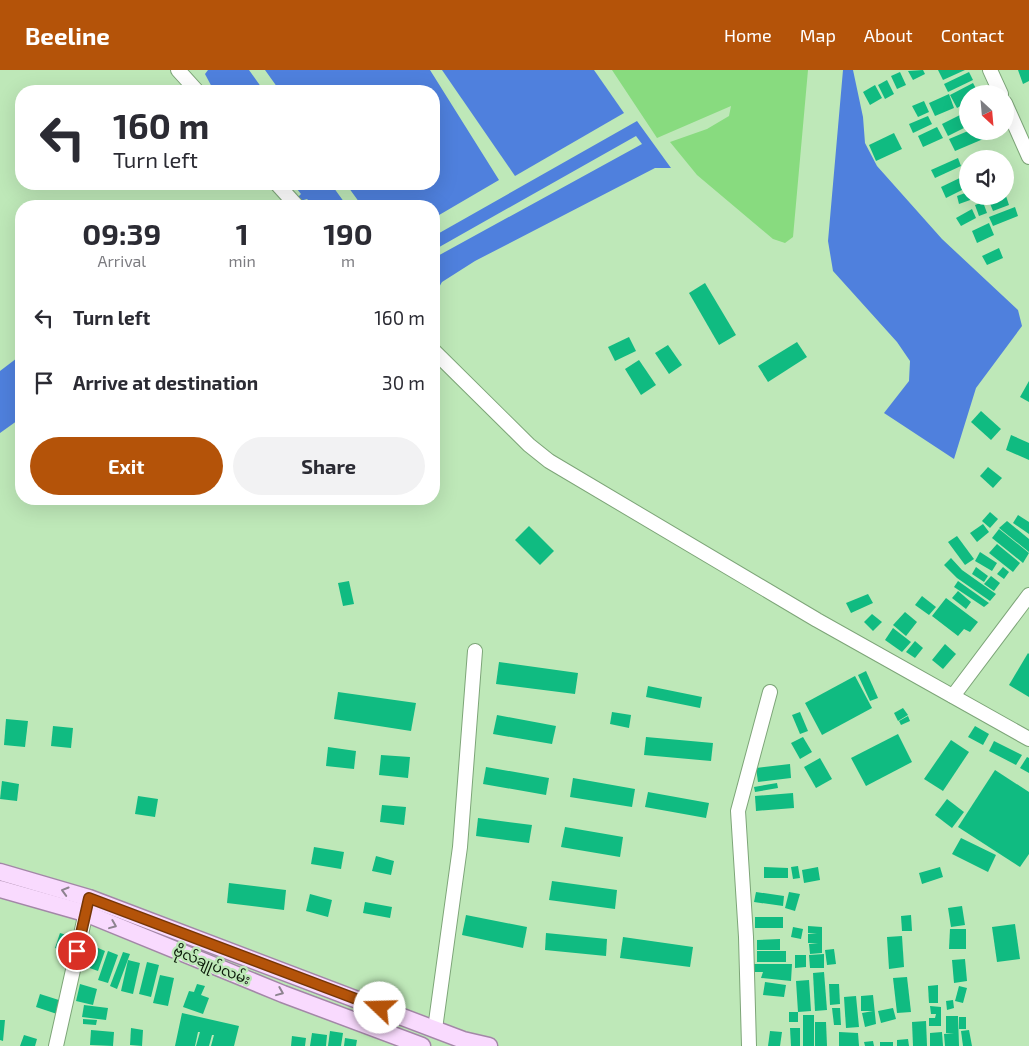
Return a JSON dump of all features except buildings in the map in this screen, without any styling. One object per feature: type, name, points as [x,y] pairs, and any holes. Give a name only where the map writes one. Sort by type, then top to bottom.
[{"type":"main road","name":"ဗိုလ်ချုပ်လမ်း","points":[[0,872],[87,906],[463,1040],[489,1046]]},
{"type":"main road","name":"ဗိုလ်ချုပ်လမ်း","points":[[0,889],[87,906],[283,994],[422,1046]]},
{"type":"street","points":[[178,70],[192,85]]},
{"type":"street","points":[[990,70],[997,85]]},
{"type":"street","points":[[1014,123],[1029,157]]},
{"type":"street","points":[[282,190],[292,200]]},
{"type":"street","points":[[440,357],[529,445],[549,461],[817,620],[1029,739]]},
{"type":"street","points":[[953,696],[1029,595]]},
{"type":"street","points":[[435,1029],[460,847],[476,651]]},
{"type":"street","points":[[749,1046],[738,811],[770,692]]},
{"type":"street","points":[[56,1046],[87,906]]},
{"type":"green space","points":[[612,70],[808,70],[793,237],[785,243],[773,239],[697,175],[670,142],[707,129],[729,116],[731,106],[657,138]]},
{"type":"water","points":[[208,70],[249,70],[260,85],[211,85],[205,74]]},
{"type":"water","points":[[265,70],[430,70],[439,85],[276,85]]},
{"type":"water","points":[[442,70],[594,70],[624,113],[515,176]]},
{"type":"water","points":[[843,70],[853,70],[863,117],[865,143],[877,166],[942,239],[1018,310],[1022,326],[976,388],[954,459],[884,413],[909,381],[910,361],[897,342],[833,271],[828,241]]},
{"type":"water","points":[[440,86],[499,180],[440,214],[440,200],[358,200],[350,190],[440,190]]},
{"type":"water","points":[[637,121],[671,168],[655,168],[475,261],[442,282],[440,286],[440,255],[642,144],[636,136],[440,247],[440,233]]},
{"type":"water","points":[[298,190],[335,190],[343,200],[300,200],[298,197],[301,194]]},
{"type":"water","points":[[15,360],[15,422],[0,433],[0,371]]},
{"type":"route","points":[[77,951],[89,898],[380,1008]]}]
